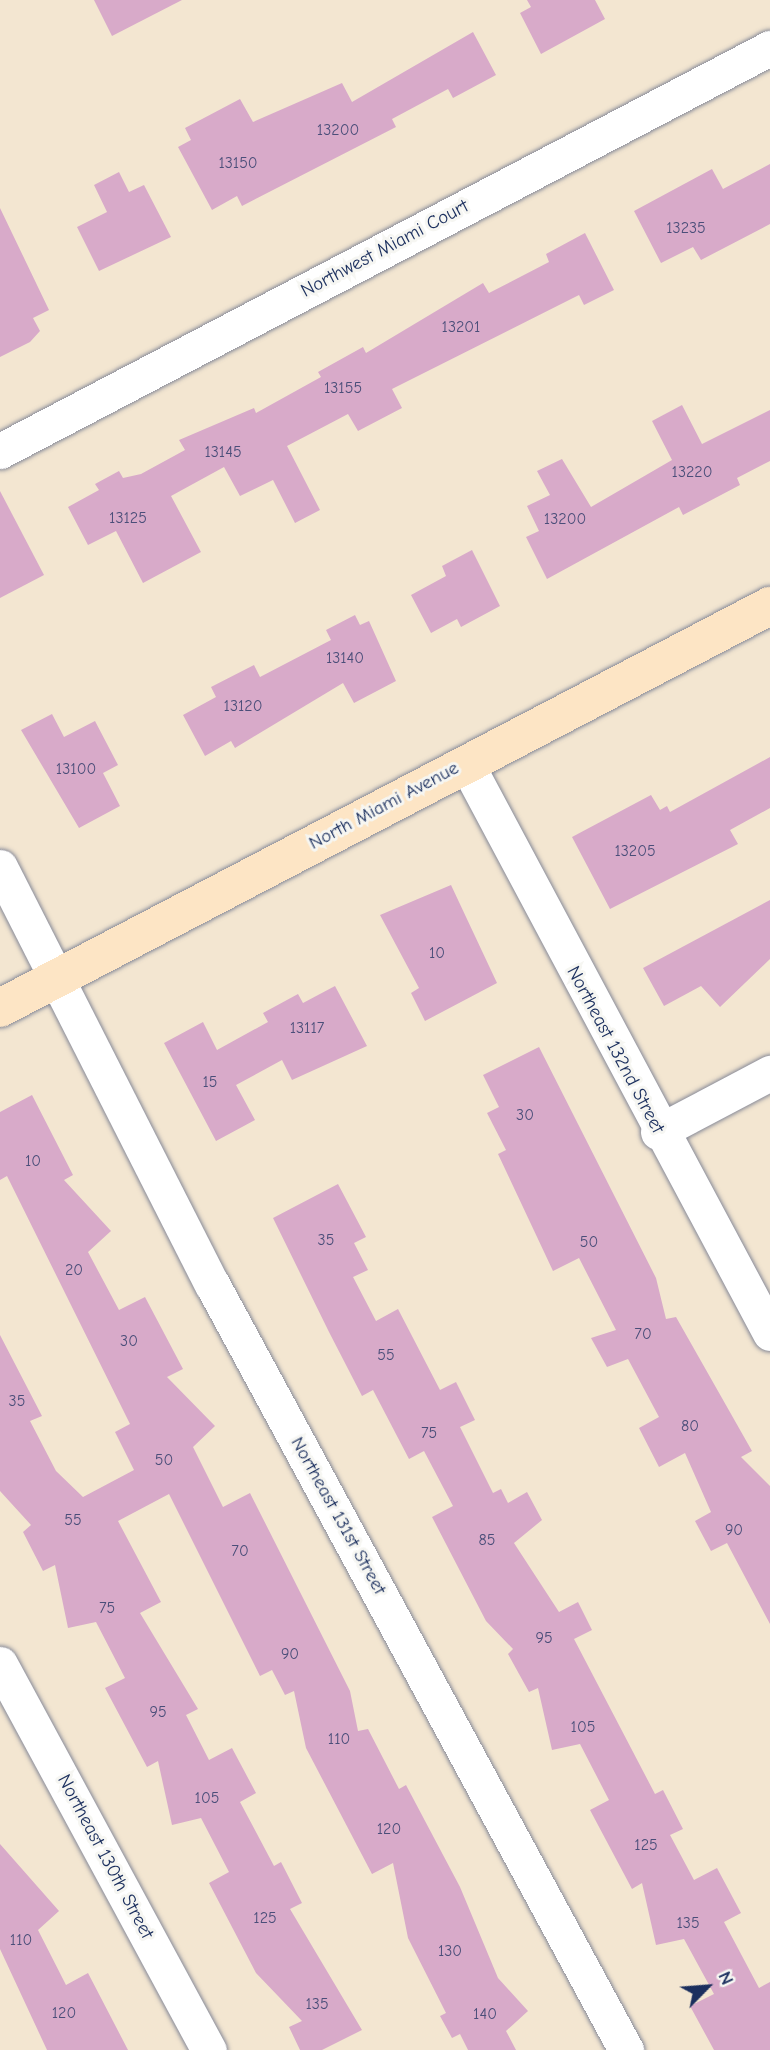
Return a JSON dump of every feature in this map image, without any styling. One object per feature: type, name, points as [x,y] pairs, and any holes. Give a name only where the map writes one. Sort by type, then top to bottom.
[{"type":"street","name":"Northwest Miami Court","points":[[0,451],[770,48]]},
{"type":"street","name":"North Miami Avenue","points":[[0,1008],[770,606]]},
{"type":"street","name":"Northeast 132nd Street","points":[[466,763],[658,1132],[770,1333]]},
{"type":"street","name":"Northeast 131st Street","points":[[0,867],[59,977],[212,1284],[626,2050]]},
{"type":"street","points":[[658,1132],[770,1073]]},
{"type":"street","name":"Northeast 130th Street","points":[[0,1664],[209,2050]]},
{"type":"building","points":[[94,0],[182,0],[112,36]]},
{"type":"building","points":[[527,0],[595,0],[605,19],[541,54],[520,13],[531,7]]},
{"type":"building","points":[[473,32],[496,75],[453,98],[448,89],[392,119],[396,127],[242,206],[237,196],[212,210],[178,147],[191,140],[185,128],[240,99],[253,122],[342,83],[352,102]]},
{"type":"building","points":[[770,164],[770,224],[701,260],[693,247],[661,263],[634,211],[712,169],[723,189]]},
{"type":"building","points":[[119,172],[129,192],[144,185],[171,237],[99,271],[77,227],[107,212],[94,185]]},
{"type":"building","points":[[0,208],[49,310],[33,318],[40,331],[30,342],[0,357]]},
{"type":"building","points":[[585,233],[614,290],[584,305],[579,295],[392,389],[402,408],[358,431],[348,414],[287,446],[320,510],[295,523],[273,480],[240,496],[224,467],[171,496],[201,552],[143,583],[116,531],[88,545],[68,507],[99,490],[95,484],[119,471],[123,478],[141,474],[185,450],[179,440],[254,408],[256,413],[321,377],[318,372],[363,347],[366,353],[483,283],[489,293],[549,262],[546,254]]},
{"type":"building","points":[[682,405],[702,444],[770,410],[770,461],[737,478],[740,485],[683,515],[679,507],[547,579],[526,537],[539,531],[527,506],[550,495],[537,471],[562,459],[591,507],[672,460],[652,421]]},
{"type":"building","points":[[0,491],[44,575],[0,598]]},
{"type":"building","points":[[472,550],[500,606],[461,627],[457,619],[431,633],[411,595],[446,576],[442,566]]},
{"type":"building","points":[[355,615],[360,625],[369,621],[396,681],[354,703],[343,683],[235,748],[231,741],[205,756],[183,715],[216,697],[211,687],[254,665],[260,677],[331,640],[326,630]]},
{"type":"building","points":[[52,714],[64,737],[95,721],[118,765],[103,773],[120,806],[79,828],[21,730]]},
{"type":"building","points":[[770,757],[770,808],[730,830],[738,844],[610,909],[572,837],[651,795],[660,810],[667,806],[670,812]]},
{"type":"building","points":[[451,885],[497,983],[425,1021],[411,993],[419,988],[380,915]]},
{"type":"building","points":[[770,900],[770,959],[720,1007],[701,986],[664,1006],[643,968]]},
{"type":"building","points":[[335,986],[367,1046],[292,1080],[282,1060],[236,1085],[255,1120],[216,1141],[164,1043],[203,1022],[217,1050],[268,1022],[263,1013],[298,994],[303,1003]]},
{"type":"building","points":[[539,1047],[656,1278],[666,1319],[676,1317],[752,1451],[741,1457],[770,1486],[770,1624],[727,1543],[711,1551],[695,1521],[711,1512],[685,1453],[659,1467],[639,1428],[659,1417],[628,1359],[607,1367],[591,1338],[616,1330],[579,1258],[553,1271],[498,1154],[506,1150],[487,1113],[499,1107],[483,1075]]},
{"type":"building","points":[[32,1095],[73,1175],[64,1180],[111,1231],[88,1252],[119,1310],[145,1297],[183,1369],[167,1377],[215,1426],[193,1447],[223,1507],[250,1493],[350,1691],[358,1731],[368,1729],[399,1789],[406,1785],[460,1887],[498,1978],[528,2011],[506,2031],[516,2050],[468,2050],[460,2034],[452,2038],[440,2016],[446,2013],[408,1938],[393,1863],[372,1874],[306,1748],[294,1691],[285,1695],[272,1670],[260,1676],[169,1494],[118,1521],[161,1602],[140,1613],[198,1709],[186,1715],[209,1760],[232,1748],[256,1793],[240,1802],[274,1866],[281,1862],[302,1903],[290,1909],[362,2030],[322,2050],[300,2050],[289,2027],[302,2021],[256,1973],[209,1883],[229,1872],[201,1818],[172,1825],[158,1761],[147,1767],[105,1688],[125,1678],[96,1622],[68,1628],[55,1565],[43,1571],[23,1532],[31,1525],[0,1491],[0,1335],[42,1416],[30,1421],[56,1471],[83,1497],[134,1470],[115,1432],[130,1424],[7,1176],[0,1180],[0,1112]]},
{"type":"building","points":[[338,1184],[366,1237],[354,1243],[368,1270],[353,1277],[376,1321],[398,1309],[440,1390],[456,1382],[475,1420],[460,1427],[493,1493],[501,1489],[508,1503],[527,1492],[542,1520],[514,1543],[559,1612],[578,1602],[592,1630],[574,1639],[655,1794],[663,1790],[683,1829],[670,1835],[694,1880],[717,1868],[741,1913],[724,1922],[759,1988],[770,1982],[770,2050],[714,2050],[690,2006],[714,1994],[684,1939],[656,1945],[642,1883],[632,1889],[590,1810],[609,1800],[580,1744],[552,1750],[538,1688],[529,1692],[508,1654],[513,1649],[486,1621],[432,1517],[453,1506],[424,1451],[409,1459],[373,1390],[362,1396],[329,1332],[273,1218]]},
{"type":"building","points":[[0,1844],[59,1911],[38,1930],[66,1985],[88,1973],[128,2050],[47,2050],[0,1949]]}]
